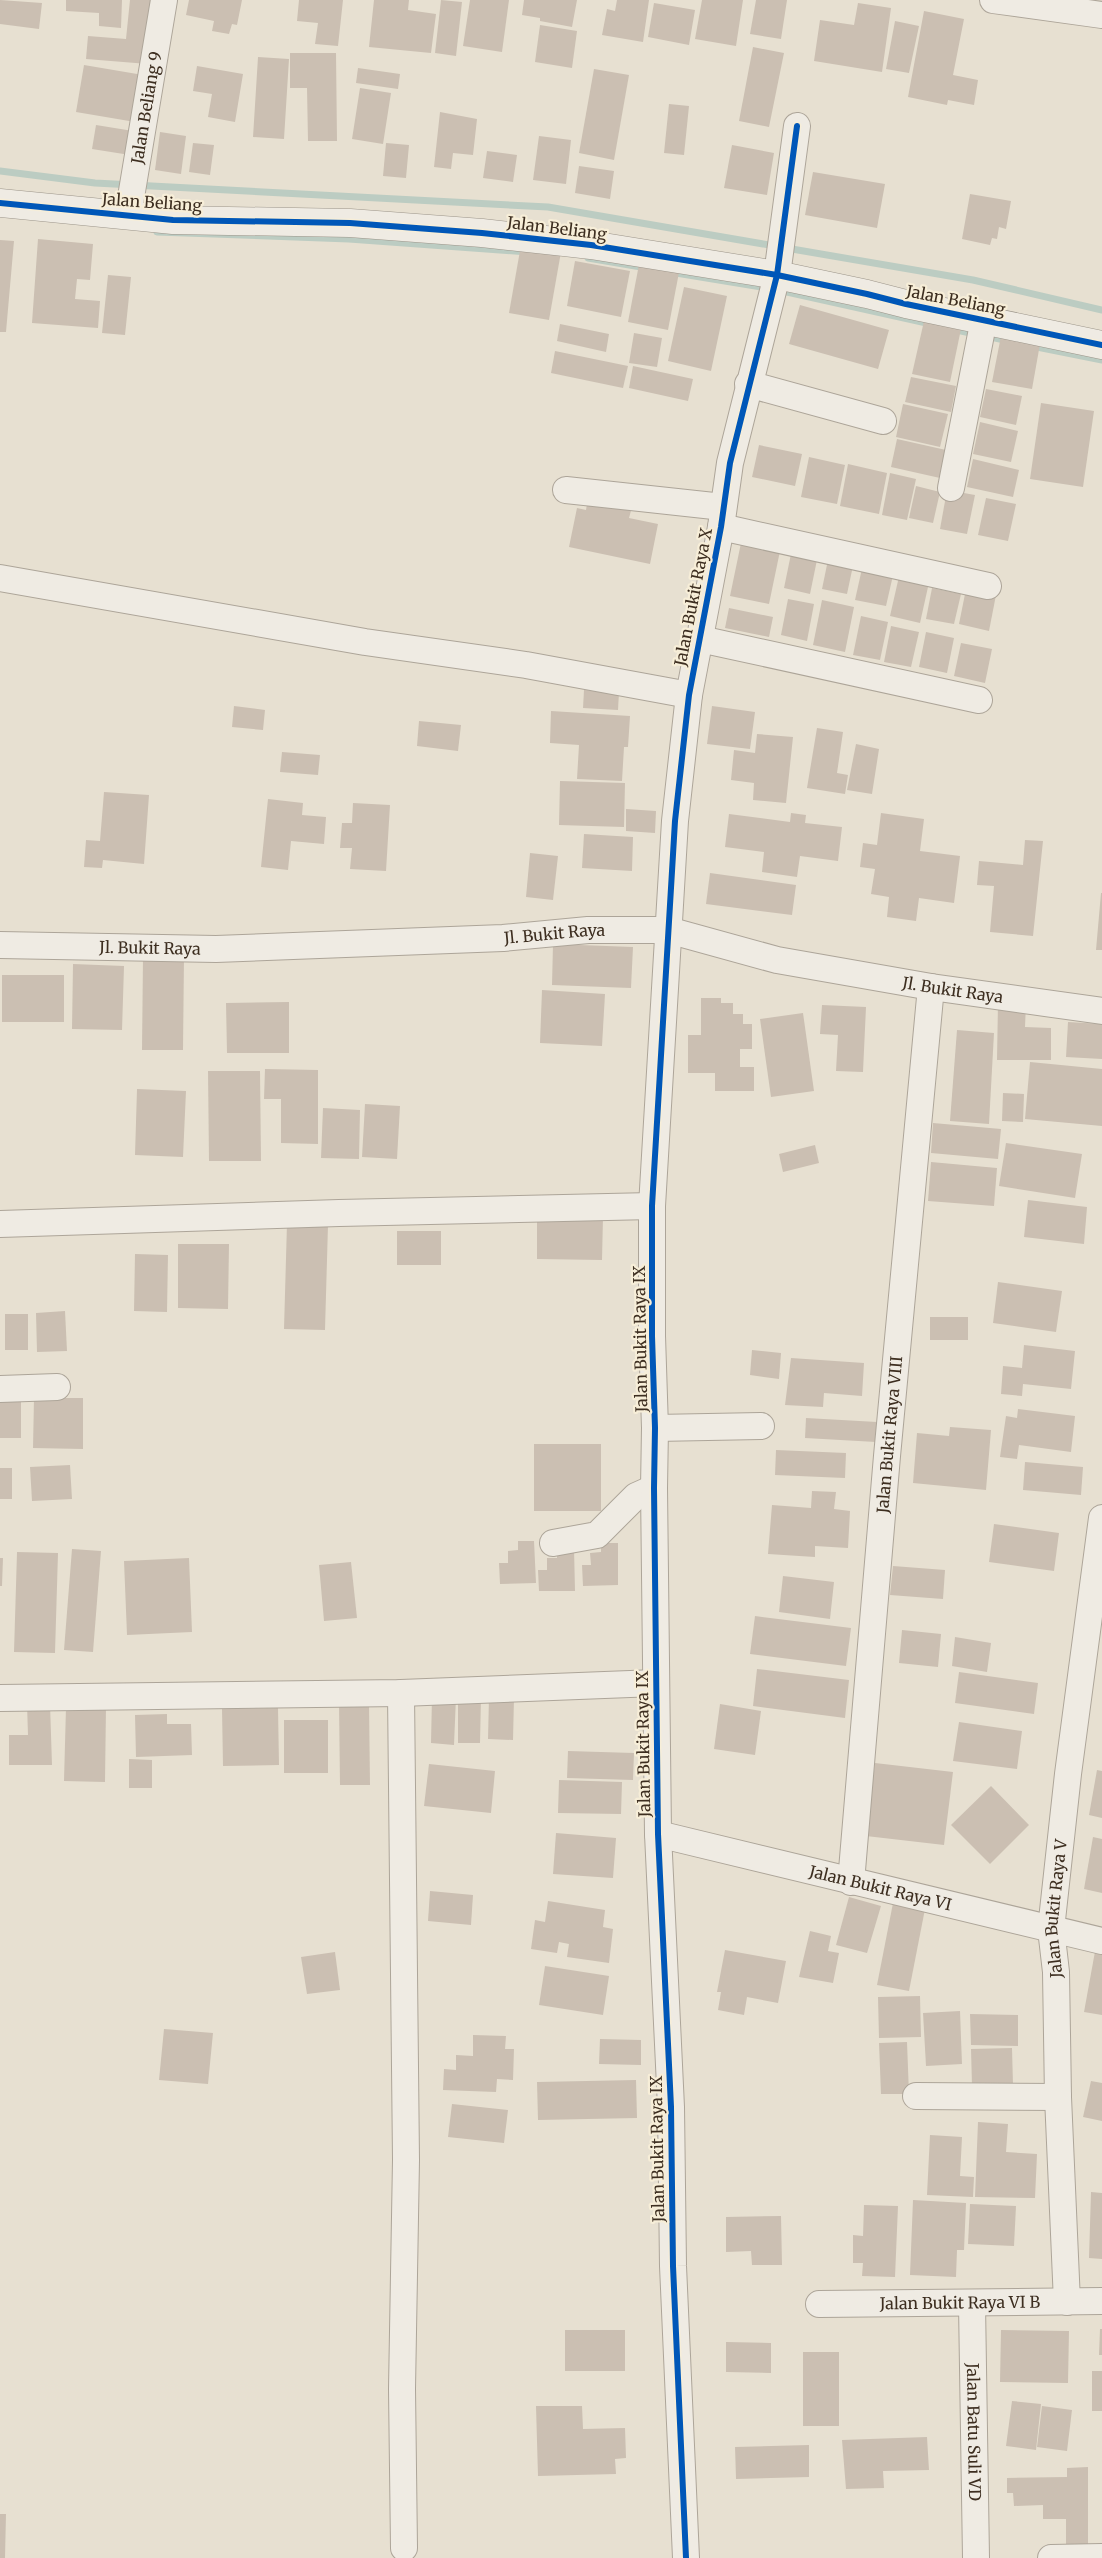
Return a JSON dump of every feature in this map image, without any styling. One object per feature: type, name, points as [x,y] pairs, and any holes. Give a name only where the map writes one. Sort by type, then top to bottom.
[{"type":"street","name":"Jalan Beliang 9","points":[[128,215],[164,0]]},
{"type":"street","points":[[993,0],[1102,15]]},
{"type":"street","name":"Jalan Bukit Raya X","points":[[668,930],[674,821],[689,695],[722,517],[730,463],[776,275],[797,126]]},
{"type":"street","name":"Jalan Beliang","points":[[0,203],[173,220],[350,223],[482,233],[591,245],[776,275],[1102,345]]},
{"type":"street","points":[[951,488],[984,319]]},
{"type":"street","points":[[748,384],[883,421]]},
{"type":"street","points":[[566,490],[722,517],[988,586]]},
{"type":"street","points":[[0,578],[355,640],[526,665],[689,695]]},
{"type":"street","points":[[700,639],[979,700]]},
{"type":"street","name":"Jl. Bukit Raya","points":[[0,945],[216,948],[483,939],[588,930],[668,930],[777,960],[931,987],[1102,1011]]},
{"type":"street","name":"Jalan Bukit Raya IX","points":[[668,930],[652,1206],[652,1336],[655,1428],[658,1834],[671,2107],[673,2266],[686,2558]]},
{"type":"street","name":"Jalan Bukit Raya VIII","points":[[851,1882],[887,1456],[931,987]]},
{"type":"street","points":[[0,1224],[329,1213],[652,1206]]},
{"type":"street","points":[[0,1389],[57,1387]]},
{"type":"street","points":[[655,1428],[761,1426]]},
{"type":"street","points":[[553,1544],[597,1535],[636,1496],[654,1488]]},
{"type":"street","name":"Jalan Bukit Raya V","points":[[1066,2302],[1058,2097],[1056,1972],[1051,1929],[1068,1774],[1100,1553],[1102,1518]]},
{"type":"street","points":[[0,1698],[401,1693],[656,1683]]},
{"type":"street","points":[[401,1693],[406,2160],[402,2389],[404,2548]]},
{"type":"street","name":"Jalan Bukit Raya VI","points":[[658,1834],[1102,1942]]},
{"type":"street","points":[[916,2096],[1058,2097]]},
{"type":"street","name":"Jalan Bukit Raya VI B","points":[[819,2304],[972,2304],[1102,2301]]},
{"type":"street","name":"Jalan Batu Suli VD","points":[[972,2304],[976,2558]]},
{"type":"street","points":[[1051,2558],[1102,2557]]},
{"type":"building","points":[[0,0],[42,3],[39,29],[0,24]]},
{"type":"building","points":[[66,0],[122,0],[121,28],[99,26],[99,13],[66,11]]},
{"type":"building","points":[[130,0],[154,0],[148,64],[86,59],[88,36],[126,39]]},
{"type":"building","points":[[189,0],[242,0],[237,25],[232,24],[229,34],[212,31],[214,21],[186,15]]},
{"type":"building","points":[[299,0],[343,0],[338,46],[315,44],[318,23],[297,21]]},
{"type":"building","points":[[374,0],[409,0],[408,10],[436,14],[431,53],[369,47]]},
{"type":"building","points":[[441,0],[462,2],[456,56],[435,53]]},
{"type":"building","points":[[470,0],[509,0],[502,52],[463,46]]},
{"type":"building","points":[[524,0],[577,0],[572,27],[540,21],[540,18],[522,15]]},
{"type":"building","points":[[617,0],[649,0],[643,42],[602,35],[607,9],[615,11]]},
{"type":"building","points":[[702,0],[743,0],[736,46],[695,39]]},
{"type":"building","points":[[756,0],[787,0],[781,39],[750,34]]},
{"type":"building","points":[[654,3],[695,10],[689,45],[648,37]]},
{"type":"building","points":[[858,3],[891,8],[882,72],[814,61],[820,20],[854,25]]},
{"type":"building","points":[[924,11],[964,19],[953,75],[978,80],[974,105],[948,100],[947,105],[908,97]]},
{"type":"building","points":[[895,21],[919,26],[909,73],[886,69]]},
{"type":"building","points":[[540,25],[577,31],[572,68],[535,62]]},
{"type":"building","points":[[753,47],[784,53],[769,127],[739,121]]},
{"type":"building","points":[[290,53],[336,53],[337,141],[308,141],[307,88],[290,88]]},
{"type":"building","points":[[258,57],[289,59],[284,139],[253,137]]},
{"type":"building","points":[[84,65],[149,76],[141,123],[76,112]]},
{"type":"building","points":[[197,66],[243,74],[235,122],[208,117],[212,94],[193,91]]},
{"type":"building","points":[[358,68],[400,74],[398,89],[356,83]]},
{"type":"building","points":[[594,69],[629,75],[614,160],[579,153]]},
{"type":"building","points":[[360,88],[391,93],[383,144],[352,139]]},
{"type":"building","points":[[669,104],[689,106],[684,155],[664,153]]},
{"type":"building","points":[[440,112],[477,119],[473,155],[453,153],[451,169],[434,167]]},
{"type":"building","points":[[96,125],[133,131],[130,155],[92,149]]},
{"type":"building","points":[[160,132],[186,136],[181,174],[155,170]]},
{"type":"building","points":[[539,136],[571,140],[566,184],[533,180]]},
{"type":"building","points":[[193,143],[214,145],[210,175],[189,172]]},
{"type":"building","points":[[386,143],[409,145],[406,178],[383,176]]},
{"type":"building","points":[[732,145],[774,153],[767,195],[724,188]]},
{"type":"building","points":[[487,151],[517,155],[513,182],[483,178]]},
{"type":"building","points":[[579,166],[614,171],[610,199],[575,193]]},
{"type":"building","points":[[813,172],[885,184],[877,228],[805,215]]},
{"type":"building","points":[[970,194],[1011,201],[1006,229],[999,227],[997,239],[992,238],[990,245],[962,239]]},
{"type":"building","points":[[38,239],[93,244],[90,280],[77,279],[75,299],[100,301],[98,328],[32,323]]},
{"type":"building","points":[[0,240],[14,241],[6,332],[0,332]]},
{"type":"building","points":[[521,245],[561,252],[549,320],[509,313]]},
{"type":"building","points":[[641,254],[681,262],[668,330],[628,322]]},
{"type":"building","points":[[575,261],[630,271],[621,317],[567,306]]},
{"type":"building","points":[[108,275],[131,277],[125,335],[102,333]]},
{"type":"building","points":[[684,287],[727,296],[711,371],[668,361]]},
{"type":"building","points":[[800,305],[889,330],[878,369],[789,344]]},
{"type":"building","points":[[924,321],[961,329],[950,382],[912,374]]},
{"type":"building","points":[[560,324],[609,334],[606,352],[557,341]]},
{"type":"building","points":[[634,333],[662,338],[657,367],[629,363]]},
{"type":"building","points":[[1001,336],[1040,344],[1032,389],[992,382]]},
{"type":"building","points":[[555,351],[628,366],[623,388],[551,373]]},
{"type":"building","points":[[633,366],[693,379],[688,401],[629,388]]},
{"type":"building","points":[[911,377],[956,386],[951,412],[905,402]]},
{"type":"building","points":[[986,389],[1022,396],[1016,425],[980,417]]},
{"type":"building","points":[[1041,403],[1094,411],[1083,487],[1030,479]]},
{"type":"building","points":[[903,404],[948,414],[940,447],[896,437]]},
{"type":"building","points":[[980,422],[1018,431],[1011,462],[973,454]]},
{"type":"building","points":[[897,439],[946,450],[940,478],[891,467]]},
{"type":"building","points":[[759,445],[802,454],[795,486],[752,477]]},
{"type":"building","points":[[809,457],[845,465],[837,504],[801,497]]},
{"type":"building","points":[[973,459],[1019,470],[1013,497],[967,487]]},
{"type":"building","points":[[848,464],[887,473],[879,514],[840,506]]},
{"type":"building","points":[[890,473],[916,479],[907,520],[882,515]]},
{"type":"building","points":[[916,486],[940,492],[933,523],[909,518]]},
{"type":"building","points":[[947,490],[975,495],[967,534],[940,529]]},
{"type":"building","points":[[588,498],[632,507],[629,518],[658,524],[650,564],[569,547],[577,508],[586,510]]},
{"type":"building","points":[[986,498],[1016,504],[1008,541],[978,535]]},
{"type":"building","points":[[741,543],[780,551],[769,604],[730,596]]},
{"type":"building","points":[[792,549],[818,555],[810,594],[784,588]]},
{"type":"building","points":[[829,555],[854,561],[847,594],[822,589]]},
{"type":"building","points":[[863,564],[894,571],[886,606],[855,600]]},
{"type":"building","points":[[900,572],[930,578],[920,623],[890,616]]},
{"type":"building","points":[[932,588],[961,594],[954,624],[926,619]]},
{"type":"building","points":[[966,589],[996,595],[989,631],[959,624]]},
{"type":"building","points":[[788,599],[814,604],[807,641],[781,635]]},
{"type":"building","points":[[822,600],[854,607],[845,652],[813,645]]},
{"type":"building","points":[[729,608],[773,617],[769,637],[725,628]]},
{"type":"building","points":[[861,616],[888,622],[880,660],[853,655]]},
{"type":"building","points":[[891,626],[919,632],[911,667],[884,662]]},
{"type":"building","points":[[926,632],[954,638],[947,673],[919,667]]},
{"type":"building","points":[[961,643],[992,649],[985,683],[954,676]]},
{"type":"building","points":[[584,690],[619,692],[618,710],[583,708]]},
{"type":"building","points":[[234,706],[265,710],[263,730],[232,727]]},
{"type":"building","points":[[712,706],[755,712],[750,749],[707,744]]},
{"type":"building","points":[[551,711],[630,716],[628,747],[624,747],[622,781],[577,779],[579,745],[550,743]]},
{"type":"building","points":[[419,721],[461,725],[458,751],[417,746]]},
{"type":"building","points":[[817,728],[843,732],[837,773],[848,775],[845,794],[807,788]]},
{"type":"building","points":[[757,734],[793,737],[786,803],[753,800],[754,783],[731,780],[734,750],[755,753]]},
{"type":"building","points":[[856,744],[879,749],[872,794],[847,790]]},
{"type":"building","points":[[282,752],[320,755],[318,775],[280,772]]},
{"type":"building","points":[[560,781],[625,783],[624,827],[559,825]]},
{"type":"building","points":[[104,792],[149,795],[144,864],[103,860],[102,868],[84,867],[86,840],[100,841]]},
{"type":"building","points":[[268,799],[303,803],[302,815],[326,817],[324,844],[291,841],[288,870],[261,867]]},
{"type":"building","points":[[353,803],[390,805],[386,871],[350,869],[352,848],[340,848],[342,823],[352,823]]},
{"type":"building","points":[[626,809],[656,811],[655,833],[626,831]]},
{"type":"building","points":[[791,813],[806,815],[805,823],[842,827],[838,861],[800,856],[797,877],[762,872],[764,852],[725,847],[729,814],[790,822]]},
{"type":"building","points":[[881,813],[924,819],[920,851],[960,856],[954,903],[919,898],[916,921],[887,917],[889,897],[871,894],[875,869],[860,867],[863,843],[877,845]]},
{"type":"building","points":[[584,834],[633,837],[632,871],[582,868]]},
{"type":"building","points":[[1025,840],[1043,841],[1033,936],[990,932],[994,886],[977,885],[979,861],[1023,865]]},
{"type":"building","points":[[530,853],[558,856],[553,900],[526,897]]},
{"type":"building","points":[[710,873],[796,885],[792,915],[706,904]]},
{"type":"building","points":[[1101,893],[1102,950],[1096,950]]},
{"type":"building","points":[[553,944],[633,947],[631,988],[552,985]]},
{"type":"building","points":[[143,957],[184,957],[183,1050],[142,1050]]},
{"type":"building","points":[[73,964],[124,966],[122,1030],[72,1029]]},
{"type":"building","points":[[2,975],[64,975],[64,1022],[2,1022]]},
{"type":"building","points":[[542,990],[605,994],[602,1046],[540,1043]]},
{"type":"building","points":[[701,998],[721,998],[721,1003],[733,1003],[733,1014],[743,1014],[743,1024],[752,1024],[752,1049],[740,1049],[740,1067],[754,1067],[754,1091],[715,1091],[715,1073],[688,1073],[688,1035],[701,1035]]},
{"type":"building","points":[[289,1002],[289,1053],[227,1053],[226,1003]]},
{"type":"building","points":[[998,1003],[1026,1004],[1025,1027],[1051,1028],[1051,1060],[997,1060]]},
{"type":"building","points":[[822,1005],[866,1007],[863,1072],[836,1071],[838,1035],[820,1034]]},
{"type":"building","points":[[803,1013],[814,1091],[771,1097],[760,1019]]},
{"type":"building","points":[[1068,1022],[1102,1024],[1102,1059],[1066,1057]]},
{"type":"building","points":[[957,1030],[994,1033],[989,1124],[950,1121]]},
{"type":"building","points":[[1030,1062],[1102,1069],[1102,1126],[1025,1119]]},
{"type":"building","points":[[265,1069],[318,1070],[318,1144],[281,1143],[281,1099],[264,1099]]},
{"type":"building","points":[[208,1071],[260,1071],[261,1161],[209,1161]]},
{"type":"building","points":[[137,1089],[186,1091],[183,1157],[135,1155]]},
{"type":"building","points":[[1003,1093],[1024,1094],[1023,1122],[1002,1121]]},
{"type":"building","points":[[365,1104],[400,1106],[397,1159],[362,1157]]},
{"type":"building","points":[[323,1108],[360,1110],[359,1159],[321,1158]]},
{"type":"building","points":[[933,1123],[1001,1129],[998,1159],[931,1153]]},
{"type":"building","points":[[1006,1143],[1082,1154],[1075,1198],[999,1186]]},
{"type":"building","points":[[815,1145],[819,1163],[783,1172],[779,1154]]},
{"type":"building","points":[[931,1162],[997,1168],[994,1206],[928,1201]]},
{"type":"building","points":[[1028,1200],[1087,1207],[1084,1244],[1024,1237]]},
{"type":"building","points":[[537,1216],[603,1217],[602,1260],[537,1259]]},
{"type":"building","points":[[287,1223],[328,1225],[325,1330],[284,1329]]},
{"type":"building","points":[[397,1231],[441,1231],[441,1265],[397,1265]]},
{"type":"building","points":[[178,1244],[229,1244],[228,1309],[178,1308]]},
{"type":"building","points":[[135,1254],[168,1255],[167,1312],[134,1311]]},
{"type":"building","points":[[998,1282],[1062,1291],[1056,1332],[993,1323]]},
{"type":"building","points":[[65,1311],[67,1351],[37,1352],[36,1313]]},
{"type":"building","points":[[5,1314],[28,1314],[28,1350],[5,1350]]},
{"type":"building","points":[[930,1317],[968,1317],[968,1340],[930,1340]]},
{"type":"building","points":[[1024,1345],[1075,1351],[1071,1389],[1023,1384],[1022,1396],[1001,1394],[1003,1366],[1022,1368]]},
{"type":"building","points":[[752,1350],[781,1353],[779,1379],[750,1375]]},
{"type":"building","points":[[791,1358],[864,1363],[862,1396],[824,1393],[823,1407],[785,1405]]},
{"type":"building","points":[[0,1396],[21,1396],[21,1438],[0,1438]]},
{"type":"building","points":[[34,1398],[83,1398],[83,1449],[33,1448]]},
{"type":"building","points":[[1018,1409],[1075,1416],[1071,1452],[1019,1445],[1017,1459],[1000,1457],[1006,1416],[1017,1418]]},
{"type":"building","points":[[806,1418],[877,1422],[876,1442],[805,1438]]},
{"type":"building","points":[[950,1427],[991,1430],[986,1490],[913,1483],[917,1433],[949,1436]]},
{"type":"building","points":[[534,1444],[601,1444],[601,1511],[534,1511]]},
{"type":"building","points":[[776,1450],[846,1453],[845,1478],[775,1475]]},
{"type":"building","points":[[1025,1462],[1083,1467],[1081,1495],[1023,1490]]},
{"type":"building","points":[[70,1465],[72,1499],[32,1501],[30,1467]]},
{"type":"building","points":[[0,1468],[12,1468],[12,1499],[0,1499]]},
{"type":"building","points":[[812,1491],[836,1492],[834,1509],[850,1511],[848,1548],[815,1546],[815,1557],[768,1554],[772,1505],[811,1508]]},
{"type":"building","points":[[994,1524],[1059,1533],[1054,1571],[989,1562]]},
{"type":"building","points":[[518,1541],[534,1541],[536,1583],[500,1584],[499,1563],[508,1563],[508,1551],[518,1550]]},
{"type":"building","points":[[601,1543],[618,1543],[618,1585],[583,1586],[582,1565],[591,1565],[590,1553],[601,1552]]},
{"type":"building","points":[[557,1548],[574,1548],[575,1591],[539,1591],[538,1570],[547,1570],[547,1558],[557,1558]]},
{"type":"building","points":[[72,1549],[101,1551],[93,1652],[64,1650]]},
{"type":"building","points":[[17,1552],[58,1553],[55,1653],[14,1652]]},
{"type":"building","points":[[0,1558],[3,1558],[2,1586],[0,1586]]},
{"type":"building","points":[[189,1558],[192,1632],[127,1635],[124,1561]]},
{"type":"building","points":[[351,1562],[357,1618],[324,1621],[319,1565]]},
{"type":"building","points":[[893,1566],[945,1570],[943,1599],[890,1595]]},
{"type":"building","points":[[783,1576],[834,1582],[830,1619],[779,1612]]},
{"type":"building","points":[[755,1616],[851,1628],[846,1666],[750,1654]]},
{"type":"building","points":[[902,1630],[941,1634],[938,1667],[899,1663]]},
{"type":"building","points":[[955,1637],[991,1643],[987,1672],[952,1666]]},
{"type":"building","points":[[757,1669],[849,1680],[845,1718],[753,1706]]},
{"type":"building","points":[[959,1672],[1038,1683],[1034,1714],[955,1703]]},
{"type":"building","points":[[432,1696],[456,1697],[454,1745],[431,1743]]},
{"type":"building","points":[[458,1696],[481,1697],[480,1743],[458,1743]]},
{"type":"building","points":[[489,1697],[514,1698],[513,1740],[488,1739]]},
{"type":"building","points":[[339,1702],[369,1702],[370,1785],[340,1785]]},
{"type":"building","points":[[27,1704],[50,1704],[52,1765],[9,1765],[9,1735],[28,1735]]},
{"type":"building","points":[[720,1704],[761,1711],[755,1755],[714,1749]]},
{"type":"building","points":[[66,1707],[106,1707],[105,1782],[64,1781]]},
{"type":"building","points":[[278,1708],[279,1765],[223,1766],[222,1709]]},
{"type":"building","points":[[167,1714],[167,1724],[191,1724],[192,1755],[136,1757],[135,1715]]},
{"type":"building","points":[[284,1720],[328,1720],[328,1773],[284,1773]]},
{"type":"building","points":[[959,1722],[1022,1731],[1017,1769],[953,1761]]},
{"type":"building","points":[[568,1751],[634,1753],[633,1780],[567,1778]]},
{"type":"building","points":[[129,1759],[152,1760],[152,1788],[129,1788]]},
{"type":"building","points":[[875,1763],[953,1772],[944,1845],[866,1836]]},
{"type":"building","points":[[429,1764],[495,1771],[491,1813],[424,1806]]},
{"type":"building","points":[[1097,1770],[1102,1771],[1102,1818],[1089,1815]]},
{"type":"building","points":[[559,1780],[622,1782],[621,1814],[558,1813]]},
{"type":"building","points":[[991,1786],[1029,1825],[990,1864],[951,1825]]},
{"type":"building","points":[[556,1833],[616,1838],[613,1878],[553,1874]]},
{"type":"building","points":[[1093,1837],[1102,1839],[1102,1893],[1084,1889]]},
{"type":"building","points":[[430,1891],[473,1895],[471,1925],[428,1921]]},
{"type":"building","points":[[849,1897],[881,1906],[867,1953],[836,1945]]},
{"type":"building","points":[[548,1901],[605,1910],[603,1927],[613,1929],[609,1963],[567,1957],[569,1944],[559,1942],[557,1953],[531,1949],[535,1920],[545,1922]]},
{"type":"building","points":[[893,1903],[925,1909],[909,1991],[877,1985]]},
{"type":"building","points":[[810,1931],[831,1936],[828,1951],[839,1953],[833,1983],[799,1977]]},
{"type":"building","points":[[1096,1946],[1102,1947],[1102,2015],[1084,2012]]},
{"type":"building","points":[[725,1950],[786,1961],[778,2003],[747,1997],[744,2015],[718,2010],[721,1992],[717,1992]]},
{"type":"building","points":[[335,1952],[340,1990],[307,1994],[301,1957]]},
{"type":"building","points":[[545,1966],[609,1976],[603,2015],[539,2005]]},
{"type":"building","points":[[920,1996],[921,2037],[879,2038],[878,1997]]},
{"type":"building","points":[[960,2011],[962,2064],[926,2066],[923,2013]]},
{"type":"building","points":[[970,2014],[1018,2015],[1018,2046],[971,2045]]},
{"type":"building","points":[[164,2029],[213,2033],[208,2084],[159,2080]]},
{"type":"building","points":[[473,2035],[506,2036],[505,2049],[514,2049],[513,2080],[497,2079],[496,2092],[443,2090],[444,2069],[456,2070],[456,2055],[473,2056]]},
{"type":"building","points":[[600,2039],[641,2040],[641,2065],[599,2064]]},
{"type":"building","points":[[907,2042],[909,2094],[881,2094],[879,2043]]},
{"type":"building","points":[[1012,2048],[1013,2085],[972,2086],[971,2049]]},
{"type":"building","points":[[636,2080],[637,2118],[538,2120],[537,2082]]},
{"type":"building","points":[[1091,2081],[1102,2083],[1102,2121],[1083,2117]]},
{"type":"building","points":[[452,2104],[508,2110],[504,2143],[448,2137]]},
{"type":"building","points":[[978,2122],[1008,2124],[1006,2152],[1037,2154],[1035,2198],[975,2197]]},
{"type":"building","points":[[930,2135],[962,2137],[960,2176],[974,2177],[973,2197],[927,2195]]},
{"type":"building","points":[[1091,2192],[1102,2193],[1102,2259],[1089,2258]]},
{"type":"building","points":[[913,2200],[966,2203],[964,2250],[957,2250],[956,2277],[910,2275]]},
{"type":"building","points":[[970,2204],[1016,2206],[1014,2246],[968,2244]]},
{"type":"building","points":[[864,2205],[898,2206],[895,2277],[862,2276],[863,2263],[853,2263],[853,2235],[863,2236]]},
{"type":"building","points":[[781,2216],[782,2265],[752,2265],[751,2251],[726,2252],[726,2217]]},
{"type":"building","points":[[1100,2329],[1102,2329],[1102,2355],[1099,2355]]},
{"type":"building","points":[[565,2330],[625,2330],[625,2371],[565,2371]]},
{"type":"building","points":[[1001,2330],[1069,2331],[1068,2383],[1000,2382]]},
{"type":"building","points":[[726,2342],[771,2343],[771,2373],[726,2372]]},
{"type":"building","points":[[803,2352],[839,2352],[839,2426],[803,2426]]},
{"type":"building","points":[[1092,2371],[1102,2371],[1102,2411],[1092,2411]]},
{"type":"building","points":[[1012,2401],[1041,2404],[1036,2450],[1006,2446]]},
{"type":"building","points":[[536,2406],[582,2406],[583,2429],[625,2428],[626,2458],[615,2459],[616,2474],[538,2476]]},
{"type":"building","points":[[1042,2406],[1072,2410],[1067,2451],[1037,2447]]},
{"type":"building","points":[[927,2437],[929,2470],[883,2471],[884,2488],[846,2489],[842,2440]]},
{"type":"building","points":[[809,2445],[809,2477],[736,2479],[735,2447]]},
{"type":"building","points":[[1088,2467],[1088,2545],[1066,2545],[1066,2519],[1043,2519],[1043,2505],[1014,2506],[1013,2493],[1007,2493],[1007,2478],[1067,2477],[1067,2468]]},
{"type":"building","points":[[0,2514],[6,2514],[5,2558],[0,2558]]},
{"type":"waterway","points":[[0,171],[95,183],[548,207],[775,246]]},
{"type":"waterway","points":[[157,232],[349,239],[528,252]]},
{"type":"waterway","points":[[786,248],[973,280],[1102,310]]},
{"type":"waterway","points":[[588,258],[647,268]]},
{"type":"waterway","points":[[670,272],[768,288]]},
{"type":"waterway","points":[[778,290],[931,324]]},
{"type":"waterway","points":[[952,329],[975,334]]},
{"type":"waterway","points":[[986,336],[1009,341]]},
{"type":"waterway","points":[[1032,346],[1102,360]]},
{"type":"cycle path","points":[[686,2558],[673,2266],[671,2107],[658,1834],[652,1206],[675,821],[689,695],[721,527],[730,463],[777,275],[797,126]]},
{"type":"cycle path","points":[[0,203],[173,220],[350,223],[482,233],[591,245],[777,275],[1102,345]]}]
